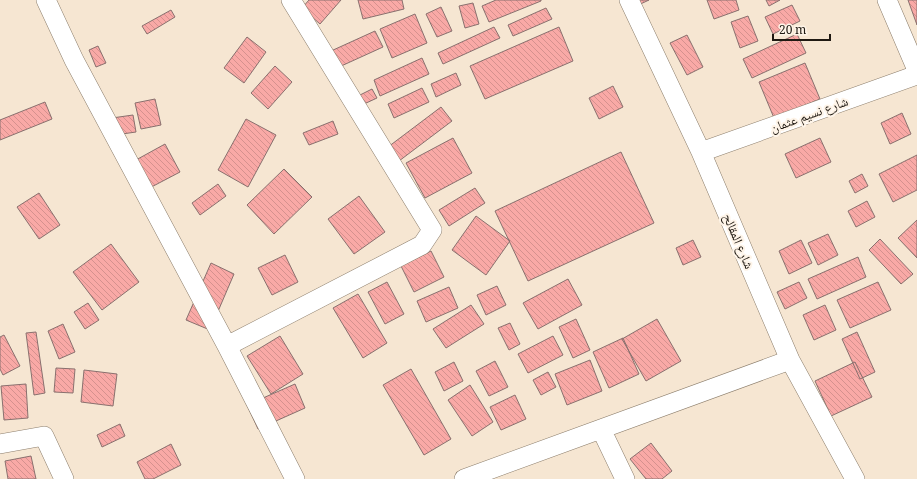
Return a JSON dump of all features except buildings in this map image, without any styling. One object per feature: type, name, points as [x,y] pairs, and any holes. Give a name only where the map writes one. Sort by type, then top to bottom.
[{"type":"street","points":[[46,0],[74,60],[227,346],[295,479]]},
{"type":"street","points":[[227,346],[422,245],[432,230],[291,0]]},
{"type":"street","name":"شارع المقالح","points":[[629,0],[701,152],[790,360],[855,479]]},
{"type":"street","points":[[887,0],[917,70]]},
{"type":"street","name":"شارع نسيم عثمان","points":[[701,152],[917,75]]},
{"type":"street","points":[[464,479],[790,360]]},
{"type":"street","points":[[601,429],[625,479]]},
{"type":"street","points":[[0,444],[44,436],[64,479]]}]
